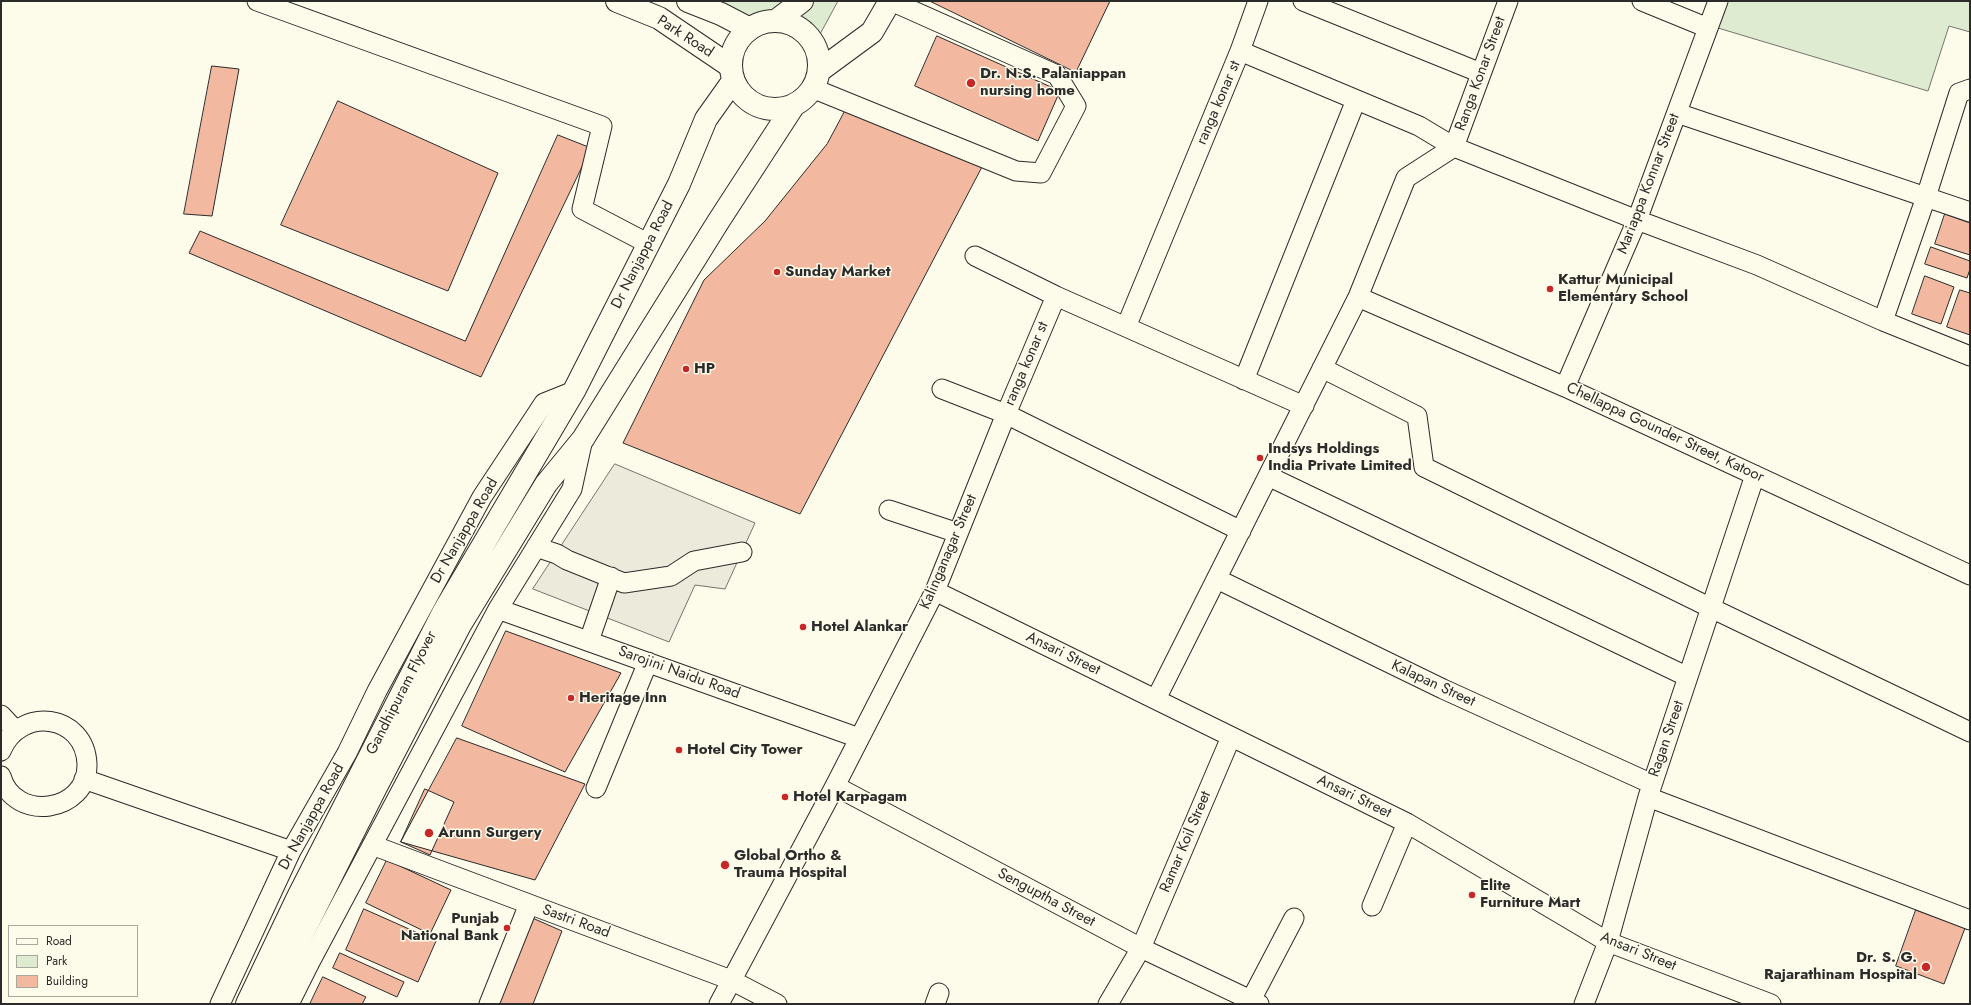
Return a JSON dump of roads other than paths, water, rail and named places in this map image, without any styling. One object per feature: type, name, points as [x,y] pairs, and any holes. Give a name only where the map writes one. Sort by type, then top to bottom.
[{"type":"main road","name":"Park Road","points":[[617,1],[659,18],[731,74]]},
{"type":"main road","points":[[688,1],[721,14],[748,28]]},
{"type":"main road","points":[[777,20],[802,1]]},
{"type":"main road","points":[[816,80],[819,56],[813,43],[804,31],[791,24],[777,20],[762,22],[748,28],[738,39],[732,52],[731,74],[740,93],[751,103],[765,108],[780,109],[794,105],[806,97],[816,80],[872,32],[890,1]]},
{"type":"main road","name":"Dr Nanjappa Road","points":[[574,391],[647,243],[679,184],[706,119],[731,74]]},
{"type":"main road","points":[[583,439],[718,222],[794,105]]},
{"type":"main road","name":"Gandhipuram Flyover","points":[[247,1004],[298,896],[444,611],[524,473],[574,391]]},
{"type":"main road","name":"Gandhipuram Flyover","points":[[267,1004],[374,789],[460,625],[546,484],[583,439]]},
{"type":"street","points":[[257,1],[602,126],[582,209],[647,243]]},
{"type":"street","points":[[816,80],[1016,170],[1041,173],[1076,106],[1057,75],[890,1]]},
{"type":"street","points":[[1240,52],[1258,1]]},
{"type":"street","points":[[1303,1],[1481,73]]},
{"type":"street","name":"Ranga Konar Street","points":[[1454,147],[1508,1]]},
{"type":"street","points":[[1642,1],[1708,28]]},
{"type":"street","name":"Mariappa Konnar Street","points":[[1565,387],[1638,220],[1718,1]]},
{"type":"street","name":"ranga konar st","points":[[1126,327],[1240,52],[1419,126],[1454,147],[1638,220],[1758,264],[1883,321],[1970,356]]},
{"type":"street","points":[[1883,321],[1926,197],[1959,93],[1970,89]]},
{"type":"street","points":[[1244,380],[1356,100]]},
{"type":"street","points":[[1677,113],[1970,212]]},
{"type":"street","points":[[1156,699],[1358,297],[1406,178],[1454,147]]},
{"type":"street","points":[[974,256],[1056,296],[1304,406]]},
{"type":"street","name":"ranga konar st","points":[[1006,414],[1056,296]]},
{"type":"street","name":"Chellappa Gounder Street, Katoor","points":[[1358,297],[1565,387],[1970,575]]},
{"type":"street","points":[[1322,368],[1417,416],[1424,466],[1711,608],[1970,732]]},
{"type":"street","points":[[942,388],[1006,414],[1241,531]]},
{"type":"street","name":"Dr Nanjappa Road","points":[[220,1004],[291,851],[347,753],[388,670],[482,497],[544,403],[574,391]]},
{"type":"street","name":"Kalinganagar Street","points":[[719,1004],[835,786],[935,591],[1006,414]]},
{"type":"street","points":[[289,1004],[498,609],[572,489],[583,439]]},
{"type":"street","name":"Ragan Street","points":[[1584,1004],[1608,942],[1650,790],[1755,475]]},
{"type":"street","points":[[1268,476],[1688,677]]},
{"type":"street","points":[[889,510],[958,533]]},
{"type":"street","points":[[536,547],[557,554],[567,560],[624,583],[671,576],[694,561],[742,552]]},
{"type":"street","points":[[589,641],[611,577]]},
{"type":"street","name":"Kalapan Street","points":[[1217,579],[1650,790]]},
{"type":"street","name":"Ansari Street","points":[[935,591],[1407,823],[1608,942],[1771,1004]]},
{"type":"street","name":"Sarojini Naidu Road","points":[[498,609],[859,738]]},
{"type":"street","points":[[596,788],[648,662]]},
{"type":"street","points":[[1,716],[15,730]]},
{"type":"street","points":[[1,751],[5,740],[15,730],[27,723],[41,720],[55,722],[68,728],[78,738],[85,751],[87,765],[84,779],[77,792],[65,801],[52,807],[37,807],[23,803],[11,794],[2,780]]},
{"type":"street","name":"Ramar Koil Street","points":[[1108,1004],[1141,948],[1232,736]]},
{"type":"street","points":[[84,779],[291,851]]},
{"type":"street","name":"Senguptha Street","points":[[835,786],[1141,948],[1255,1002]]},
{"type":"street","points":[[1650,790],[1970,920]]},
{"type":"street","points":[[1372,906],[1407,823]]},
{"type":"street","name":"Sastri Road","points":[[372,845],[731,980],[777,1004]]},
{"type":"street","points":[[489,1004],[529,904]]},
{"type":"street","points":[[1255,1002],[1294,918]]},
{"type":"place","name":"Dr. N.S. Palaniappan nursing home","points":[[971,83]]},
{"type":"place","name":"Sunday Market","points":[[777,272]]},
{"type":"place","name":"Kattur Municipal Elementary School","points":[[1550,289]]},
{"type":"place","name":"HP","points":[[686,369]]},
{"type":"place","name":"Indsys Holdings India Private Limited","points":[[1260,458]]},
{"type":"place","name":"Hotel Alankar","points":[[803,627]]},
{"type":"place","name":"Heritage Inn","points":[[571,698]]},
{"type":"place","name":"Hotel City Tower","points":[[679,750]]},
{"type":"place","name":"Hotel Karpagam","points":[[785,797]]},
{"type":"place","name":"Arunn Surgery","points":[[429,833]]},
{"type":"place","name":"Global Ortho & Trauma Hospital","points":[[725,865]]},
{"type":"place","name":"Elite Furniture Mart","points":[[1472,895]]},
{"type":"place","name":"Punjab National Bank","points":[[507,928]]},
{"type":"place","name":"Dr. S. G. Rajarathinam Hospital","points":[[1926,967]]}]
